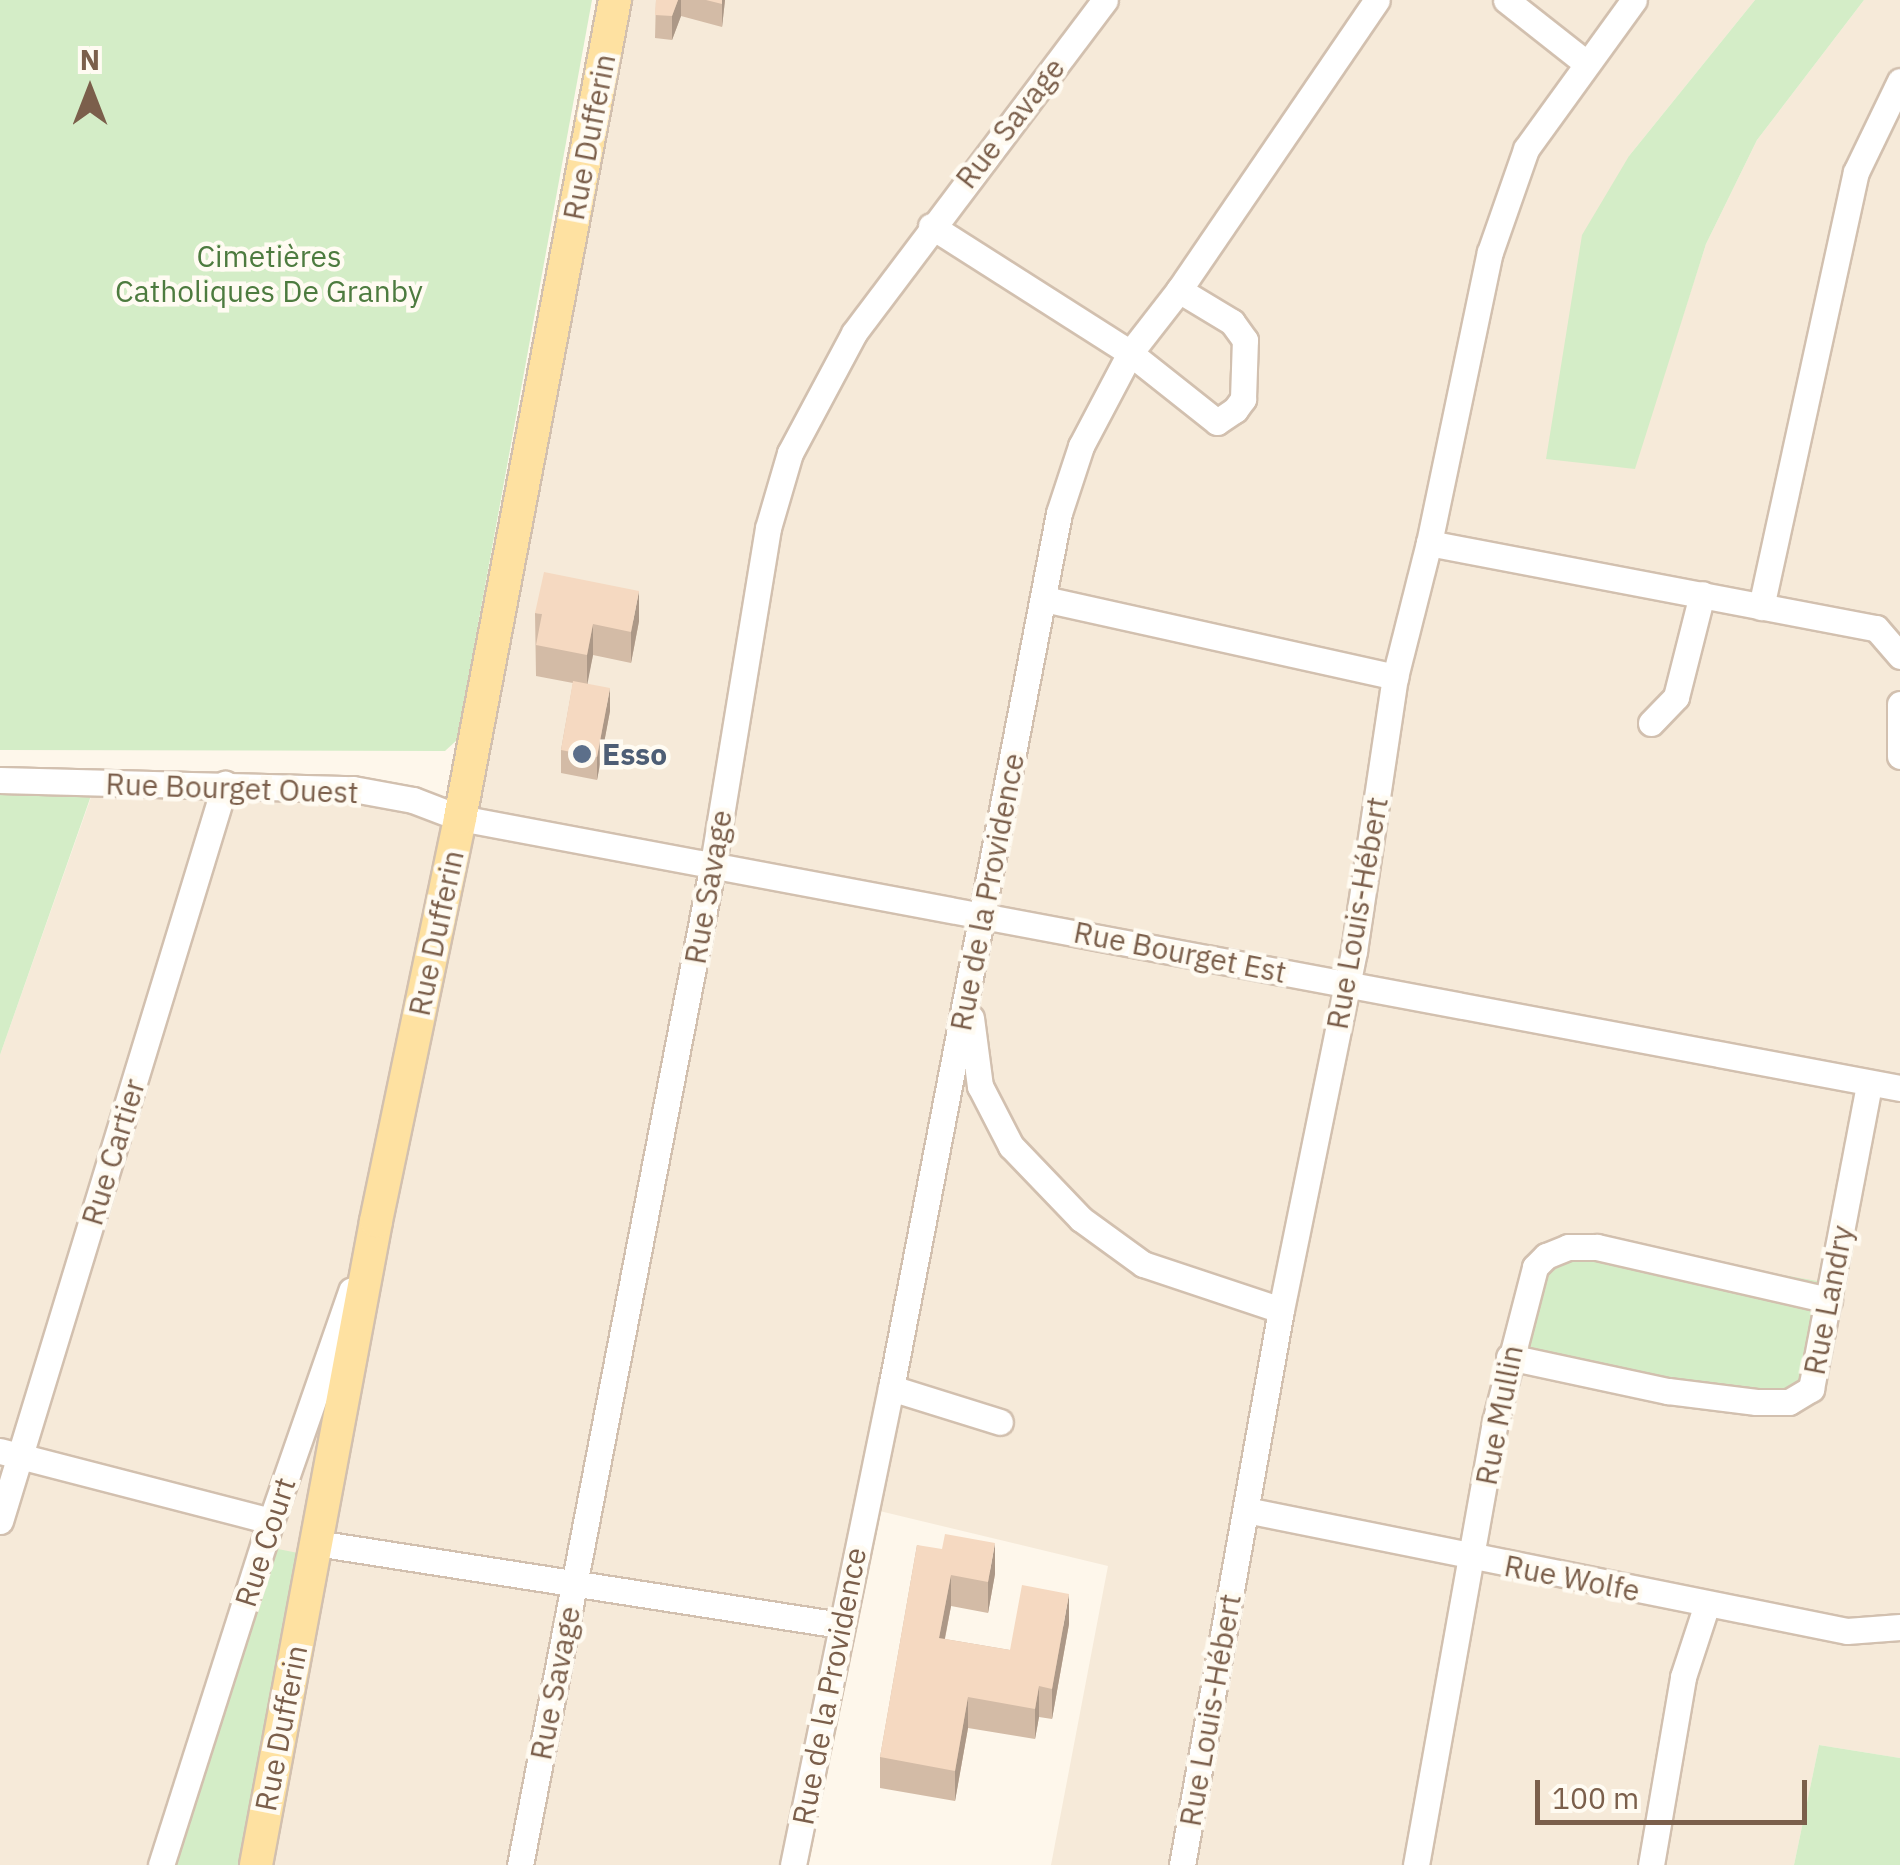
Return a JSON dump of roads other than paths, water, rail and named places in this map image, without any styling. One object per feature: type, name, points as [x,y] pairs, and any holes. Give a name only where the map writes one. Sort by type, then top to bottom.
[{"type":"main road","name":"Rue Dufferin","points":[[256,1865],[376,1221],[460,818],[614,0]]},
{"type":"street","name":"Rue Savage","points":[[520,1865],[713,864],[768,528],[790,453],[823,384],[854,333],[1105,0]]},
{"type":"street","name":"Rue de la Providence","points":[[793,1865],[891,1388],[1059,513],[1081,446],[1130,353],[1179,290],[1377,0]]},
{"type":"street","points":[[1506,0],[1586,63]]},
{"type":"street","name":"Rue Louis-Hébert","points":[[1182,1865],[1282,1310],[1346,984],[1394,677],[1430,542],[1490,252],[1526,148],[1634,0]]},
{"type":"street","points":[[1762,608],[1856,172],[1900,81]]},
{"type":"street","points":[[931,226],[1130,353],[1206,418],[1217,422],[1236,410],[1243,398],[1245,340],[1232,322],[1179,290]]},
{"type":"street","points":[[1430,542],[1876,628],[1900,656]]},
{"type":"street","points":[[1651,724],[1676,697],[1702,594]]},
{"type":"street","points":[[1044,599],[1394,677]]},
{"type":"street","points":[[1900,704],[1900,756]]},
{"type":"street","name":"Rue Bourget Ouest","points":[[0,780],[354,789],[413,800],[460,818]]},
{"type":"street","name":"Rue Cartier","points":[[0,1521],[10,1454],[225,784]]},
{"type":"street","name":"Rue Bourget Est","points":[[460,818],[1900,1088]]},
{"type":"street","points":[[968,996],[980,1086],[1011,1146],[1081,1219],[1143,1264],[1282,1310]]},
{"type":"street","name":"Rue Landry","points":[[1510,1356],[1668,1391],[1788,1402],[1810,1389],[1869,1084]]},
{"type":"street","name":"Rue Court","points":[[161,1865],[271,1520],[376,1221]]},
{"type":"street","name":"Rue Mullin","points":[[1416,1865],[1510,1356],[1535,1268],[1546,1256],[1568,1247],[1597,1247],[1829,1300]]},
{"type":"street","points":[[891,1388],[1000,1422]]},
{"type":"street","points":[[10,1454],[271,1520]]},
{"type":"street","name":"Rue Wolfe","points":[[1246,1510],[1847,1631],[1900,1627]]},
{"type":"street","points":[[316,1543],[840,1625]]},
{"type":"street","points":[[1651,1865],[1683,1676],[1707,1604]]},
{"type":"place","name":"Esso","points":[[582,754]]},
{"type":"park label","name":"Cimetières Catholiques De Granby","points":[[269,273]]}]
